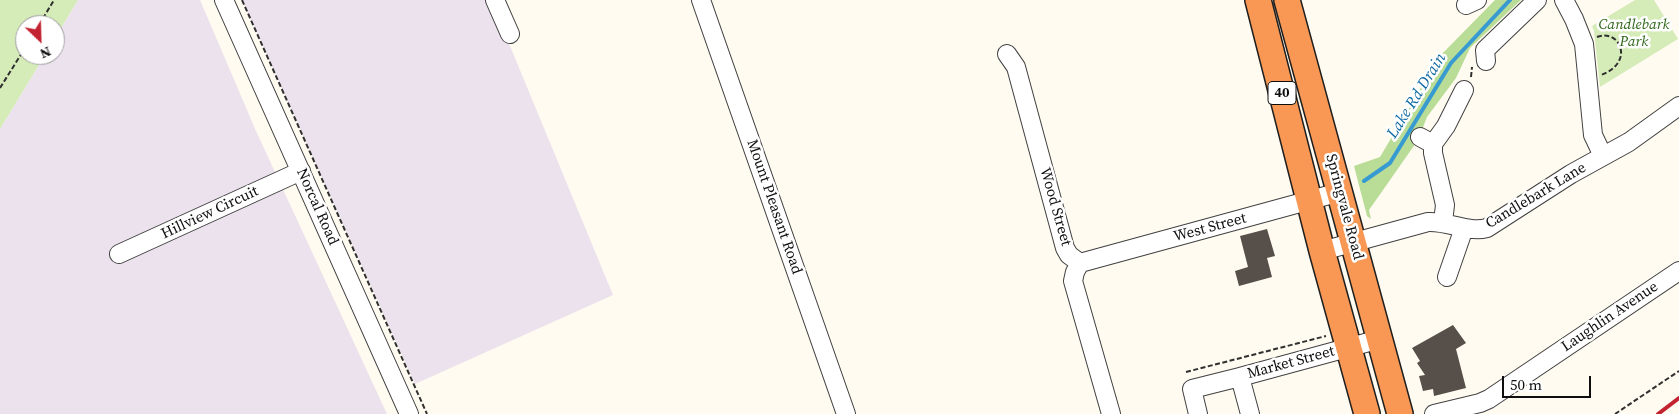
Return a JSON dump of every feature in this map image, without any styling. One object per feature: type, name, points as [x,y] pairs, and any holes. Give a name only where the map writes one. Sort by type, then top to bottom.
[{"type":"highway","name":"Springvale Road","points":[[1258,0],[1322,251],[1337,342],[1367,414]]},
{"type":"highway","name":"Springvale Road","points":[[1287,0],[1400,414]]},
{"type":"street","name":"Norcal Road","points":[[224,0],[407,413]]},
{"type":"street","points":[[495,0],[510,34]]},
{"type":"street","name":"Mount Pleasant Road","points":[[701,0],[846,414]]},
{"type":"street","points":[[1483,53],[1537,0]]},
{"type":"street","points":[[1564,0],[1584,44],[1593,135],[1603,156]]},
{"type":"street","name":"Wood Street","points":[[1007,54],[1016,67],[1065,248],[1069,255],[1080,263],[1073,281],[1111,414]]},
{"type":"street","points":[[1443,222],[1445,205],[1432,153],[1426,141],[1446,126],[1464,90]]},
{"type":"street","name":"Candlebark Lane","points":[[1322,251],[1428,222],[1443,222],[1478,231],[1487,228],[1571,174],[1629,142],[1679,106]]},
{"type":"street","name":"Hillview Circuit","points":[[119,254],[301,171]]},
{"type":"street","name":"West Street","points":[[1080,263],[1340,192]]},
{"type":"street","points":[[1447,277],[1464,228]]},
{"type":"street","name":"Laughlin Avenue","points":[[1434,414],[1468,410],[1498,393],[1679,271]]},
{"type":"street","name":"Market Street","points":[[1250,414],[1240,377],[1337,342],[1380,339]]},
{"type":"street","points":[[1198,414],[1192,389],[1240,377]]},
{"type":"path","points":[[45,15],[54,0]]},
{"type":"path","points":[[242,0],[427,414]]},
{"type":"path","points":[[1592,39],[1606,34],[1619,45],[1621,50],[1622,58],[1618,64],[1612,70],[1597,76]]},
{"type":"path","points":[[0,88],[15,64]]},
{"type":"path","points":[[1186,372],[1337,342]]},
{"type":"path","points":[[1615,414],[1679,371]]},
{"type":"shaded area","points":[[78,0],[200,0],[256,131],[387,414],[0,414],[0,129],[39,65],[65,65],[65,21]]},
{"type":"shaded area","points":[[242,0],[491,0],[613,295],[415,384]]},
{"type":"green space","points":[[0,0],[78,0],[65,21],[65,15],[15,15],[15,65],[39,65],[0,129]]},
{"type":"green space","points":[[1495,0],[1521,0],[1470,48],[1456,78],[1427,117],[1418,140],[1369,210],[1371,219],[1367,216],[1354,166],[1380,157],[1439,57]]},
{"type":"green space","name":"Candlebark Park","points":[[1635,0],[1654,0],[1678,39],[1600,87],[1592,26]]},
{"type":"building","points":[[1267,229],[1275,256],[1267,258],[1272,277],[1239,286],[1235,271],[1248,267],[1240,236]]},
{"type":"building","points":[[1453,325],[1466,343],[1456,349],[1466,388],[1434,396],[1433,389],[1423,391],[1419,376],[1425,375],[1417,363],[1420,361],[1412,348]]},
{"type":"waterway","name":"Lake Rd Drain","points":[[1364,181],[1390,163],[1451,63],[1510,0]]},
{"type":"railway","points":[[1658,414],[1679,398]]}]
